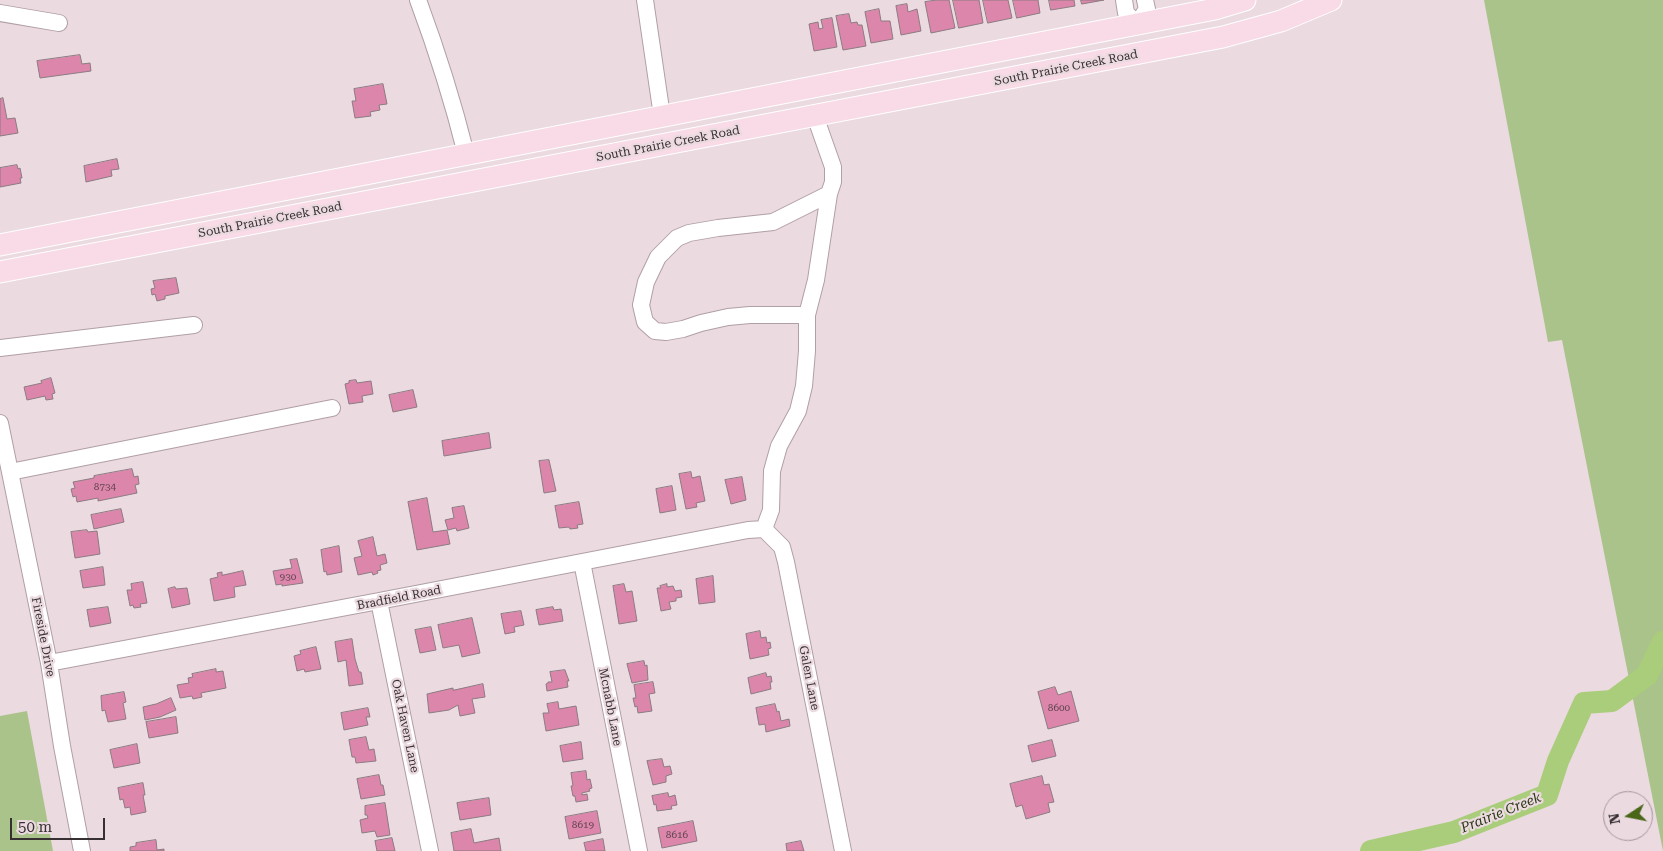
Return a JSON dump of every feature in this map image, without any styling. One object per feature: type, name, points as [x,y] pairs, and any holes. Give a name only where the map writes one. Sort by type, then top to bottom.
[{"type":"main road","points":[[0,245],[1215,9],[1245,0]]},
{"type":"main road","name":"South Prairie Creek Road","points":[[0,272],[1223,37],[1281,21],[1331,0]]},
{"type":"main road","points":[[1137,24],[1142,53]]},
{"type":"street","points":[[418,0],[452,101],[466,154]]},
{"type":"street","points":[[646,0],[662,116]]},
{"type":"street","points":[[1124,0],[1126,13],[1137,24],[1147,9],[1145,0]]},
{"type":"street","points":[[0,13],[59,23]]},
{"type":"street","points":[[764,529],[771,510],[772,471],[779,446],[798,411],[804,386],[807,351],[807,315],[816,280],[829,194],[833,182],[833,167],[816,116]]},
{"type":"street","points":[[807,315],[728,317],[701,323],[684,330],[666,332],[655,331],[645,322],[642,305],[646,282],[658,257],[677,238],[690,233],[718,228],[773,222],[829,194]]},
{"type":"street","points":[[0,348],[194,325]]},
{"type":"street","points":[[10,472],[332,408]]},
{"type":"street","name":"Fireside Drive","points":[[1,428],[49,662],[62,746],[82,851]]},
{"type":"street","name":"Bradfield Road","points":[[49,662],[379,602],[748,530],[764,529]]},
{"type":"street","name":"Galen Lane","points":[[764,529],[782,547],[786,562],[843,851]]},
{"type":"street","name":"Mcnabb Lane","points":[[582,562],[639,851]]},
{"type":"street","name":"Oak Haven Lane","points":[[379,602],[430,851]]},
{"type":"green space","points":[[1484,0],[1663,0],[1663,851],[1653,800],[1653,791],[1651,791],[1562,340],[1548,342]]},
{"type":"green space","points":[[27,711],[53,851],[0,851],[0,716]]},
{"type":"building","points":[[949,0],[955,28],[931,33],[925,2]]},
{"type":"building","points":[[953,0],[979,0],[983,23],[959,28]]},
{"type":"building","points":[[983,0],[1008,0],[1012,18],[988,23]]},
{"type":"building","points":[[1013,0],[1038,0],[1040,13],[1017,18]]},
{"type":"building","points":[[1049,0],[1074,0],[1075,6],[1051,10]]},
{"type":"building","points":[[1081,0],[1104,0],[1082,4]]},
{"type":"building","points":[[907,4],[908,12],[917,9],[921,31],[901,35],[896,6]]},
{"type":"building","points":[[879,9],[881,21],[890,21],[893,39],[871,43],[865,12]]},
{"type":"building","points":[[849,14],[851,23],[857,22],[858,25],[862,25],[866,46],[843,50],[836,16]]},
{"type":"building","points":[[832,18],[837,47],[814,51],[809,24],[818,22],[819,29],[823,28],[821,20]]},
{"type":"building","points":[[80,55],[82,64],[90,63],[91,71],[40,78],[37,61]]},
{"type":"building","points":[[383,84],[387,104],[379,105],[380,110],[370,112],[371,116],[355,118],[352,101],[356,101],[354,89]]},
{"type":"building","points":[[3,98],[7,119],[15,118],[18,133],[0,136],[0,99]]},
{"type":"building","points":[[117,159],[119,169],[111,170],[112,176],[86,182],[84,166]]},
{"type":"building","points":[[17,165],[18,169],[20,168],[21,183],[0,187],[0,168]]},
{"type":"building","points":[[176,278],[179,293],[165,296],[165,299],[157,301],[155,294],[152,295],[151,289],[155,288],[153,281]]},
{"type":"building","points":[[51,378],[55,393],[52,394],[53,399],[46,400],[45,396],[27,400],[24,387],[42,383],[41,381]]},
{"type":"building","points":[[356,380],[357,383],[371,381],[373,394],[362,396],[363,402],[349,404],[345,384]]},
{"type":"building","points":[[413,390],[417,407],[393,412],[389,395]]},
{"type":"building","points":[[489,433],[491,448],[444,456],[442,441]]},
{"type":"building","points":[[549,460],[556,491],[544,493],[539,461]]},
{"type":"building","points":[[132,469],[134,477],[138,476],[139,484],[135,485],[137,493],[98,501],[98,498],[77,502],[76,496],[73,497],[71,489],[75,488],[73,482]]},
{"type":"building","points":[[691,472],[692,478],[700,476],[705,501],[696,503],[697,507],[686,509],[679,474]]},
{"type":"building","points":[[742,477],[746,500],[731,504],[725,480]]},
{"type":"building","points":[[672,486],[676,510],[660,513],[656,489]]},
{"type":"building","points":[[427,498],[433,532],[447,530],[450,544],[417,550],[408,502]]},
{"type":"building","points":[[579,502],[583,524],[577,525],[578,528],[559,528],[555,506]]},
{"type":"building","points":[[464,506],[469,528],[457,531],[456,528],[448,530],[445,520],[454,518],[452,508]]},
{"type":"building","points":[[121,509],[124,522],[94,529],[91,515]]},
{"type":"building","points":[[87,530],[88,532],[97,531],[100,554],[75,558],[71,532]]},
{"type":"building","points":[[373,537],[377,556],[385,554],[387,563],[380,565],[381,570],[377,571],[378,573],[373,575],[372,572],[358,575],[354,558],[362,556],[358,541]]},
{"type":"building","points":[[339,546],[342,572],[327,575],[326,571],[324,572],[321,550]]},
{"type":"building","points":[[297,559],[303,583],[276,585],[273,571],[292,568],[290,560]]},
{"type":"building","points":[[103,567],[105,585],[83,588],[80,571]]},
{"type":"building","points":[[243,571],[246,585],[234,587],[235,597],[214,601],[210,579],[218,577],[217,573],[222,572],[222,575]]},
{"type":"building","points":[[713,576],[715,602],[699,604],[696,579]]},
{"type":"building","points":[[143,582],[147,603],[140,604],[141,607],[134,608],[133,605],[130,606],[127,590],[132,590],[131,584]]},
{"type":"building","points":[[624,584],[626,592],[632,591],[637,621],[619,624],[613,586]]},
{"type":"building","points":[[667,584],[667,587],[673,586],[675,591],[681,590],[682,597],[676,598],[676,601],[669,602],[671,609],[661,611],[657,588]]},
{"type":"building","points":[[175,587],[176,589],[187,588],[190,604],[172,608],[168,589]]},
{"type":"building","points":[[108,607],[111,623],[90,627],[87,610]]},
{"type":"building","points":[[553,607],[554,610],[561,609],[563,621],[539,625],[536,610]]},
{"type":"building","points":[[521,611],[524,625],[514,627],[515,632],[505,634],[501,614]]},
{"type":"building","points":[[472,618],[480,653],[462,657],[459,645],[443,648],[438,625]]},
{"type":"building","points":[[431,627],[436,650],[420,653],[415,630]]},
{"type":"building","points":[[760,631],[761,638],[766,637],[767,643],[770,642],[769,655],[750,659],[746,634]]},
{"type":"building","points":[[352,639],[355,659],[359,672],[361,672],[363,684],[349,686],[346,660],[338,662],[335,642]]},
{"type":"building","points":[[316,647],[321,669],[305,672],[304,669],[297,671],[294,656],[301,654],[300,651]]},
{"type":"building","points":[[644,661],[645,666],[647,665],[648,680],[632,683],[627,664]]},
{"type":"building","points":[[216,669],[216,672],[223,671],[226,688],[201,693],[202,697],[193,699],[192,696],[180,698],[177,685],[189,683],[188,678],[193,677],[192,674]]},
{"type":"building","points":[[565,670],[569,681],[567,681],[568,687],[547,691],[546,684],[552,682],[550,672]]},
{"type":"building","points":[[766,673],[767,677],[771,676],[771,689],[751,694],[748,678]]},
{"type":"building","points":[[653,682],[655,693],[649,694],[652,711],[638,713],[633,698],[636,698],[634,685]]},
{"type":"building","points":[[483,684],[485,697],[472,699],[475,713],[460,716],[458,705],[449,710],[429,713],[427,694]]},
{"type":"building","points":[[1055,687],[1058,695],[1071,691],[1079,721],[1048,729],[1038,692]]},
{"type":"building","points":[[124,692],[126,702],[123,703],[126,719],[108,722],[105,710],[102,711],[101,696]]},
{"type":"building","points":[[171,698],[176,710],[160,717],[145,720],[143,707]]},
{"type":"building","points":[[558,702],[559,709],[576,706],[579,725],[546,731],[543,713],[549,713],[547,704]]},
{"type":"building","points":[[775,704],[781,721],[789,719],[790,726],[766,732],[765,724],[759,725],[756,708]]},
{"type":"building","points":[[368,708],[370,717],[366,717],[368,725],[344,730],[341,713]]},
{"type":"building","points":[[176,717],[178,733],[149,738],[146,722]]},
{"type":"building","points":[[366,737],[369,750],[374,749],[376,761],[356,763],[355,757],[352,757],[349,740]]},
{"type":"building","points":[[1052,740],[1056,756],[1032,762],[1028,746]]},
{"type":"building","points":[[581,742],[583,759],[563,762],[560,746]]},
{"type":"building","points":[[137,744],[140,763],[114,768],[110,750]]},
{"type":"building","points":[[662,759],[664,767],[670,766],[672,774],[666,776],[666,782],[653,785],[647,761]]},
{"type":"building","points":[[586,771],[587,780],[590,779],[592,788],[589,789],[590,791],[582,793],[582,795],[587,794],[588,800],[576,802],[571,786],[573,786],[571,773]]},
{"type":"building","points":[[379,775],[385,795],[361,799],[357,779]]},
{"type":"building","points":[[1042,776],[1044,785],[1049,784],[1054,802],[1048,803],[1050,812],[1026,819],[1022,805],[1016,807],[1010,784]]},
{"type":"building","points":[[143,783],[146,812],[131,815],[130,807],[125,808],[123,799],[120,800],[118,788]]},
{"type":"building","points":[[668,793],[669,797],[675,795],[677,805],[671,806],[672,809],[657,811],[652,796]]},
{"type":"building","points":[[489,798],[491,815],[460,820],[457,803]]},
{"type":"building","points":[[385,803],[390,835],[377,837],[375,831],[362,833],[360,820],[368,818],[365,815],[365,806]]},
{"type":"building","points":[[597,811],[601,833],[569,839],[565,817]]},
{"type":"building","points":[[693,821],[697,841],[662,848],[658,828]]},
{"type":"building","points":[[471,829],[474,843],[499,838],[501,851],[454,851],[451,833]]},
{"type":"building","points":[[392,838],[395,851],[377,851],[375,841]]},
{"type":"building","points":[[603,839],[605,851],[586,851],[584,843]]},
{"type":"building","points":[[156,840],[157,850],[164,849],[164,851],[130,851],[130,847],[136,846],[136,843]]},
{"type":"building","points":[[801,841],[804,851],[787,851],[786,844]]},
{"type":"waterway","name":"Prairie Creek","points":[[1371,851],[1454,832],[1547,795],[1558,761],[1584,703],[1612,701],[1647,675],[1663,642]]}]
